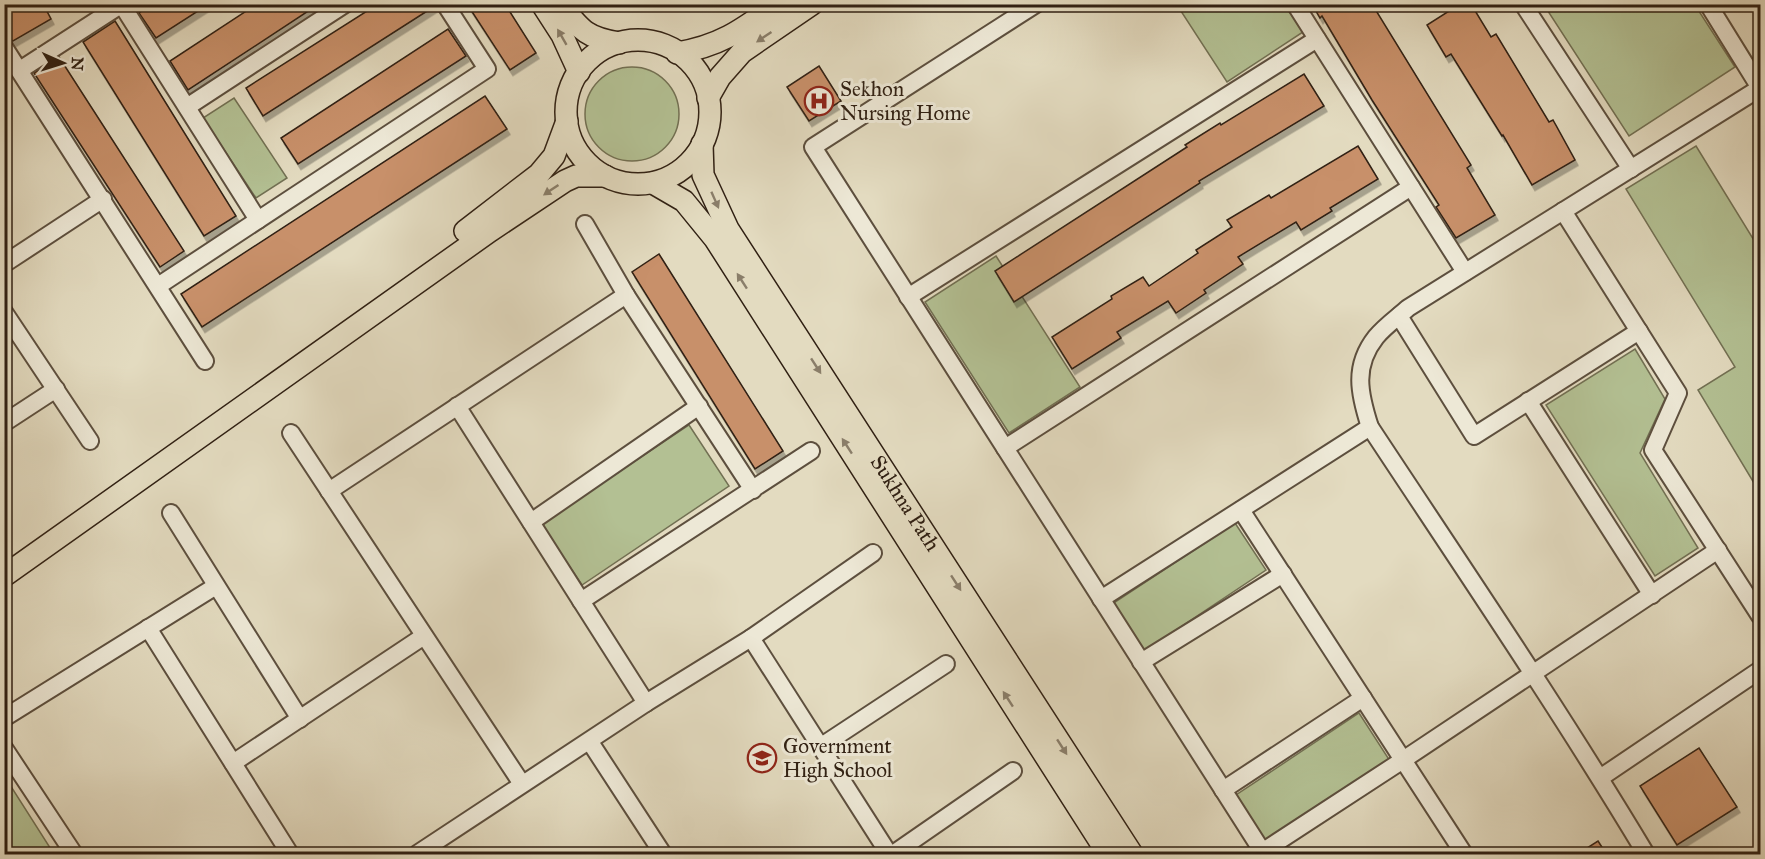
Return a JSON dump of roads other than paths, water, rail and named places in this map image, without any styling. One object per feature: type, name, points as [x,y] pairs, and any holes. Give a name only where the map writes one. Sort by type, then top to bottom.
[{"type":"main road","points":[[542,4],[562,35],[579,72]]},
{"type":"main road","points":[[560,4],[585,32],[596,39],[619,43],[649,41],[664,45],[677,53],[697,72],[708,98],[709,122],[702,144],[696,155],[677,173],[653,183],[621,182],[605,176],[591,167],[579,154],[571,138],[567,121],[567,100],[579,72],[596,54],[619,43]]},
{"type":"main road","points":[[677,53],[701,49],[731,37],[778,4]]},
{"type":"main road","points":[[708,98],[720,77],[742,52],[812,4]]},
{"type":"main road","points":[[4,558],[483,219],[539,174],[555,156],[567,121]]},
{"type":"main road","name":"Sukhna Path","points":[[702,144],[703,175],[728,229],[1132,855]]},
{"type":"main road","points":[[4,576],[490,231],[565,181],[576,176],[605,176]]},
{"type":"main road","name":"Sukhna Path","points":[[653,183],[684,201],[715,239],[1108,855]]},
{"type":"street","points":[[187,107],[345,4]]},
{"type":"street","points":[[158,286],[487,69],[445,4]]},
{"type":"street","points":[[1036,4],[813,147],[1263,853],[1718,550]]},
{"type":"street","points":[[1295,4],[1465,272]]},
{"type":"street","points":[[1523,4],[1631,169]]},
{"type":"street","points":[[1646,855],[1533,674],[1370,427],[1362,402],[1359,375],[1364,358],[1377,336],[1408,308],[1760,88],[1708,4]]},
{"type":"street","points":[[20,70],[122,5],[258,220]]},
{"type":"street","points":[[908,297],[1317,39]]},
{"type":"street","points":[[4,47],[205,361]]},
{"type":"street","points":[[1005,448],[1411,187]]},
{"type":"street","points":[[4,264],[103,199]]},
{"type":"street","points":[[1563,211],[1678,393],[1653,450],[1761,616]]},
{"type":"street","points":[[585,224],[626,295],[753,490]]},
{"type":"street","points":[[329,491],[626,295]]},
{"type":"street","points":[[4,312],[90,441]]},
{"type":"street","points":[[1399,316],[1474,436],[1639,331]]},
{"type":"street","points":[[4,423],[56,389]]},
{"type":"street","points":[[1528,401],[1652,595]]},
{"type":"street","points":[[457,406],[646,703]]},
{"type":"street","points":[[531,522],[699,406]]},
{"type":"street","points":[[1101,599],[1370,427]]},
{"type":"street","points":[[291,433],[522,784]]},
{"type":"street","points":[[581,601],[811,451]]},
{"type":"street","points":[[1241,510],[1464,855]]},
{"type":"street","points":[[171,513],[300,719]]},
{"type":"street","points":[[417,855],[646,703],[751,638],[873,553]]},
{"type":"street","points":[[1141,662],[1283,574]]},
{"type":"street","points":[[4,718],[216,586]]},
{"type":"street","points":[[148,628],[290,855]]},
{"type":"street","points":[[233,763],[424,636]]},
{"type":"street","points":[[751,638],[891,855],[1013,771]]},
{"type":"street","points":[[820,747],[946,664]]},
{"type":"street","points":[[1600,778],[1761,670]]},
{"type":"street","points":[[1222,790],[1363,698]]},
{"type":"street","points":[[590,742],[663,855]]},
{"type":"street","points":[[4,748],[74,855]]},
{"type":"place","name":"Sekhon Nursing Home","points":[[819,101]]},
{"type":"place","name":"Government High School","points":[[762,758]]}]
